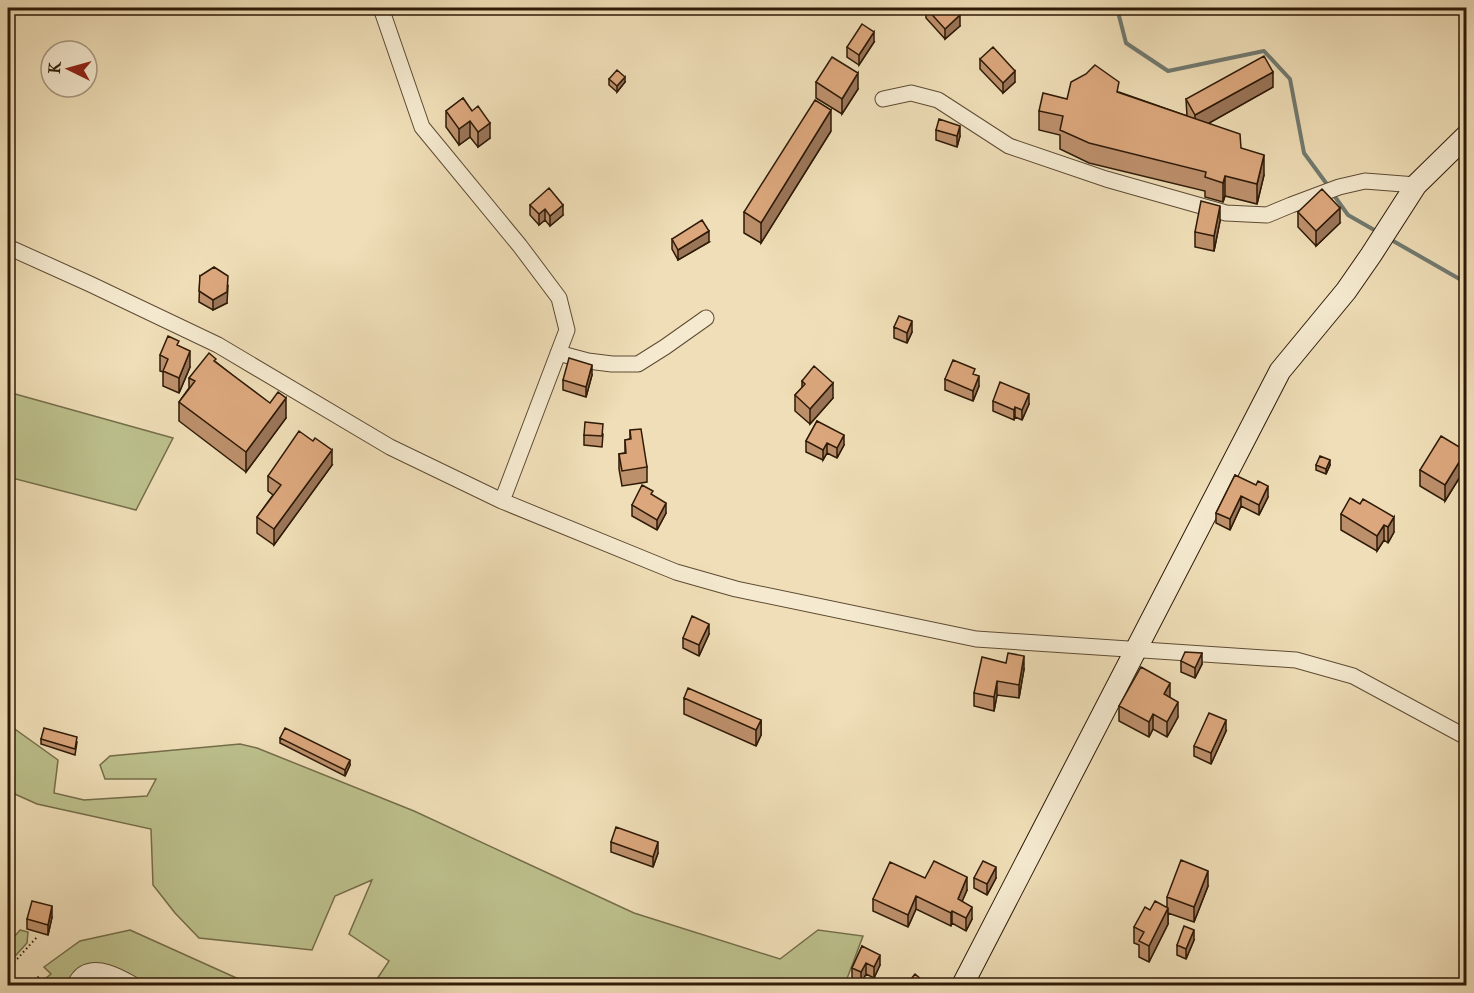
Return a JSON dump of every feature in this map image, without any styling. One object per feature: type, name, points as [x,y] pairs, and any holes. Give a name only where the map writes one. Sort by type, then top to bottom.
[{"type":"street","points":[[381,8],[422,127],[520,246],[559,298],[567,330],[502,501]]},
{"type":"street","points":[[883,99],[911,93],[938,100],[1009,146],[1106,179],[1226,213],[1268,215],[1339,188],[1365,181],[1416,185]]},
{"type":"street","points":[[962,986],[1280,372],[1346,291],[1416,185],[1467,136]]},
{"type":"street","points":[[8,247],[218,345],[390,447],[502,501],[676,572],[736,589],[976,639],[1296,660],[1353,676],[1467,737]]},
{"type":"street","points":[[558,353],[588,361],[638,364],[706,318]]},
{"type":"street","points":[[74,986],[83,974],[98,970],[136,986]]},
{"type":"path","points":[[8,969],[37,937]]},
{"type":"path","points":[[27,986],[41,975]]},
{"type":"green space","points":[[8,392],[173,438],[136,510],[8,477]]},
{"type":"green space","points":[[12,727],[58,760],[54,793],[84,800],[147,796],[156,779],[105,779],[100,765],[110,756],[240,744],[257,748],[414,811],[634,913],[780,959],[818,930],[863,936],[845,984],[848,985],[373,985],[389,961],[349,934],[372,880],[335,896],[312,950],[199,938],[153,885],[151,829],[37,804],[8,791],[8,731]]},
{"type":"green space","points":[[20,930],[28,932],[27,943],[8,964],[8,944]]},
{"type":"green space","points":[[130,930],[252,985],[36,986],[51,974],[44,967],[80,941]]},
{"type":"building","points":[[926,8],[952,8],[960,15],[945,29]]},
{"type":"building","points":[[862,24],[874,32],[859,55],[847,47]]},
{"type":"building","points":[[993,47],[1015,71],[1003,83],[980,59]]},
{"type":"building","points":[[1264,56],[1273,72],[1195,115],[1186,99]]},
{"type":"building","points":[[832,57],[858,73],[842,99],[816,82]]},
{"type":"building","points":[[1095,65],[1119,82],[1117,92],[1240,134],[1241,148],[1264,155],[1257,184],[1225,176],[1223,183],[1205,177],[1206,172],[1089,143],[1060,130],[1063,116],[1039,111],[1043,93],[1067,99],[1071,82],[1086,74]]},
{"type":"building","points":[[617,70],[625,77],[617,86],[609,79]]},
{"type":"building","points":[[463,98],[472,111],[478,106],[490,123],[478,132],[470,121],[459,129],[446,111]]},
{"type":"building","points":[[815,100],[831,110],[761,223],[744,212]]},
{"type":"building","points":[[939,119],[960,126],[957,136],[936,130]]},
{"type":"building","points":[[549,188],[563,205],[550,216],[545,209],[539,214],[530,205]]},
{"type":"building","points":[[1322,189],[1340,208],[1316,231],[1298,212]]},
{"type":"building","points":[[1201,201],[1220,206],[1214,236],[1195,232]]},
{"type":"building","points":[[702,220],[709,231],[678,250],[672,239]]},
{"type":"building","points":[[214,267],[228,276],[227,292],[213,300],[199,291],[200,276]]},
{"type":"building","points":[[899,316],[912,321],[907,333],[894,327]]},
{"type":"building","points":[[168,336],[179,341],[177,345],[190,351],[179,378],[163,371],[168,359],[160,355]]},
{"type":"building","points":[[209,353],[216,359],[214,361],[270,403],[278,392],[286,398],[246,452],[179,402],[195,381],[189,378]]},
{"type":"building","points":[[569,358],[592,365],[586,387],[563,380]]},
{"type":"building","points":[[953,360],[975,369],[973,374],[979,376],[973,391],[945,379]]},
{"type":"building","points":[[814,366],[833,383],[810,409],[795,395],[805,384],[802,381]]},
{"type":"building","points":[[1000,382],[1029,394],[1022,410],[1015,407],[1014,410],[993,401]]},
{"type":"building","points":[[817,421],[844,435],[837,448],[827,443],[823,450],[806,441]]},
{"type":"building","points":[[585,422],[603,424],[602,436],[584,435]]},
{"type":"building","points":[[641,429],[647,467],[622,471],[619,454],[626,453],[625,440],[631,439],[630,430]]},
{"type":"building","points":[[299,431],[313,441],[315,438],[332,450],[274,529],[257,517],[281,485],[268,476]]},
{"type":"building","points":[[1441,436],[1466,451],[1445,485],[1420,470]]},
{"type":"building","points":[[1320,456],[1330,460],[1326,469],[1316,465]]},
{"type":"building","points":[[1235,475],[1256,485],[1258,481],[1268,486],[1259,505],[1241,496],[1230,519],[1216,513]]},
{"type":"building","points":[[642,485],[666,503],[657,520],[632,505]]},
{"type":"building","points":[[1350,498],[1360,504],[1363,499],[1394,517],[1388,527],[1384,525],[1377,536],[1341,514]]},
{"type":"building","points":[[692,616],[709,624],[699,645],[683,638]]},
{"type":"building","points":[[1185,652],[1202,653],[1195,668],[1181,661]]},
{"type":"building","points":[[1008,653],[1024,656],[1019,685],[997,681],[994,697],[974,693],[982,657],[1006,663]]},
{"type":"building","points":[[1141,667],[1170,683],[1164,694],[1178,702],[1167,722],[1153,714],[1149,722],[1119,706]]},
{"type":"building","points":[[688,688],[761,720],[756,730],[684,698]]},
{"type":"building","points":[[1209,713],[1226,720],[1211,753],[1194,746]]},
{"type":"building","points":[[44,728],[77,737],[75,749],[41,739]]},
{"type":"building","points":[[285,728],[350,760],[345,770],[280,738]]},
{"type":"building","points":[[616,827],[658,842],[653,857],[611,842]]},
{"type":"building","points":[[1181,860],[1208,871],[1194,907],[1167,897]]},
{"type":"building","points":[[934,861],[967,877],[958,899],[972,907],[966,918],[916,896],[908,915],[873,899],[890,862],[925,878]]},
{"type":"building","points":[[983,861],[996,867],[987,884],[974,878]]},
{"type":"building","points":[[32,901],[52,906],[48,925],[27,919]]},
{"type":"building","points":[[1155,901],[1168,908],[1149,946],[1139,941],[1144,932],[1134,927],[1145,907],[1150,910]]},
{"type":"building","points":[[1184,926],[1194,930],[1186,949],[1177,945]]},
{"type":"building","points":[[862,946],[880,955],[874,967],[866,963],[861,972],[852,968]]},
{"type":"building","points":[[915,974],[929,986],[907,986]]},
{"type":"waterway","points":[[1117,8],[1126,43],[1168,71],[1264,51],[1290,79],[1304,153],[1329,187]]},
{"type":"waterway","points":[[1333,194],[1348,215],[1376,231]]},
{"type":"waterway","points":[[1388,238],[1463,281],[1466,313]]}]
